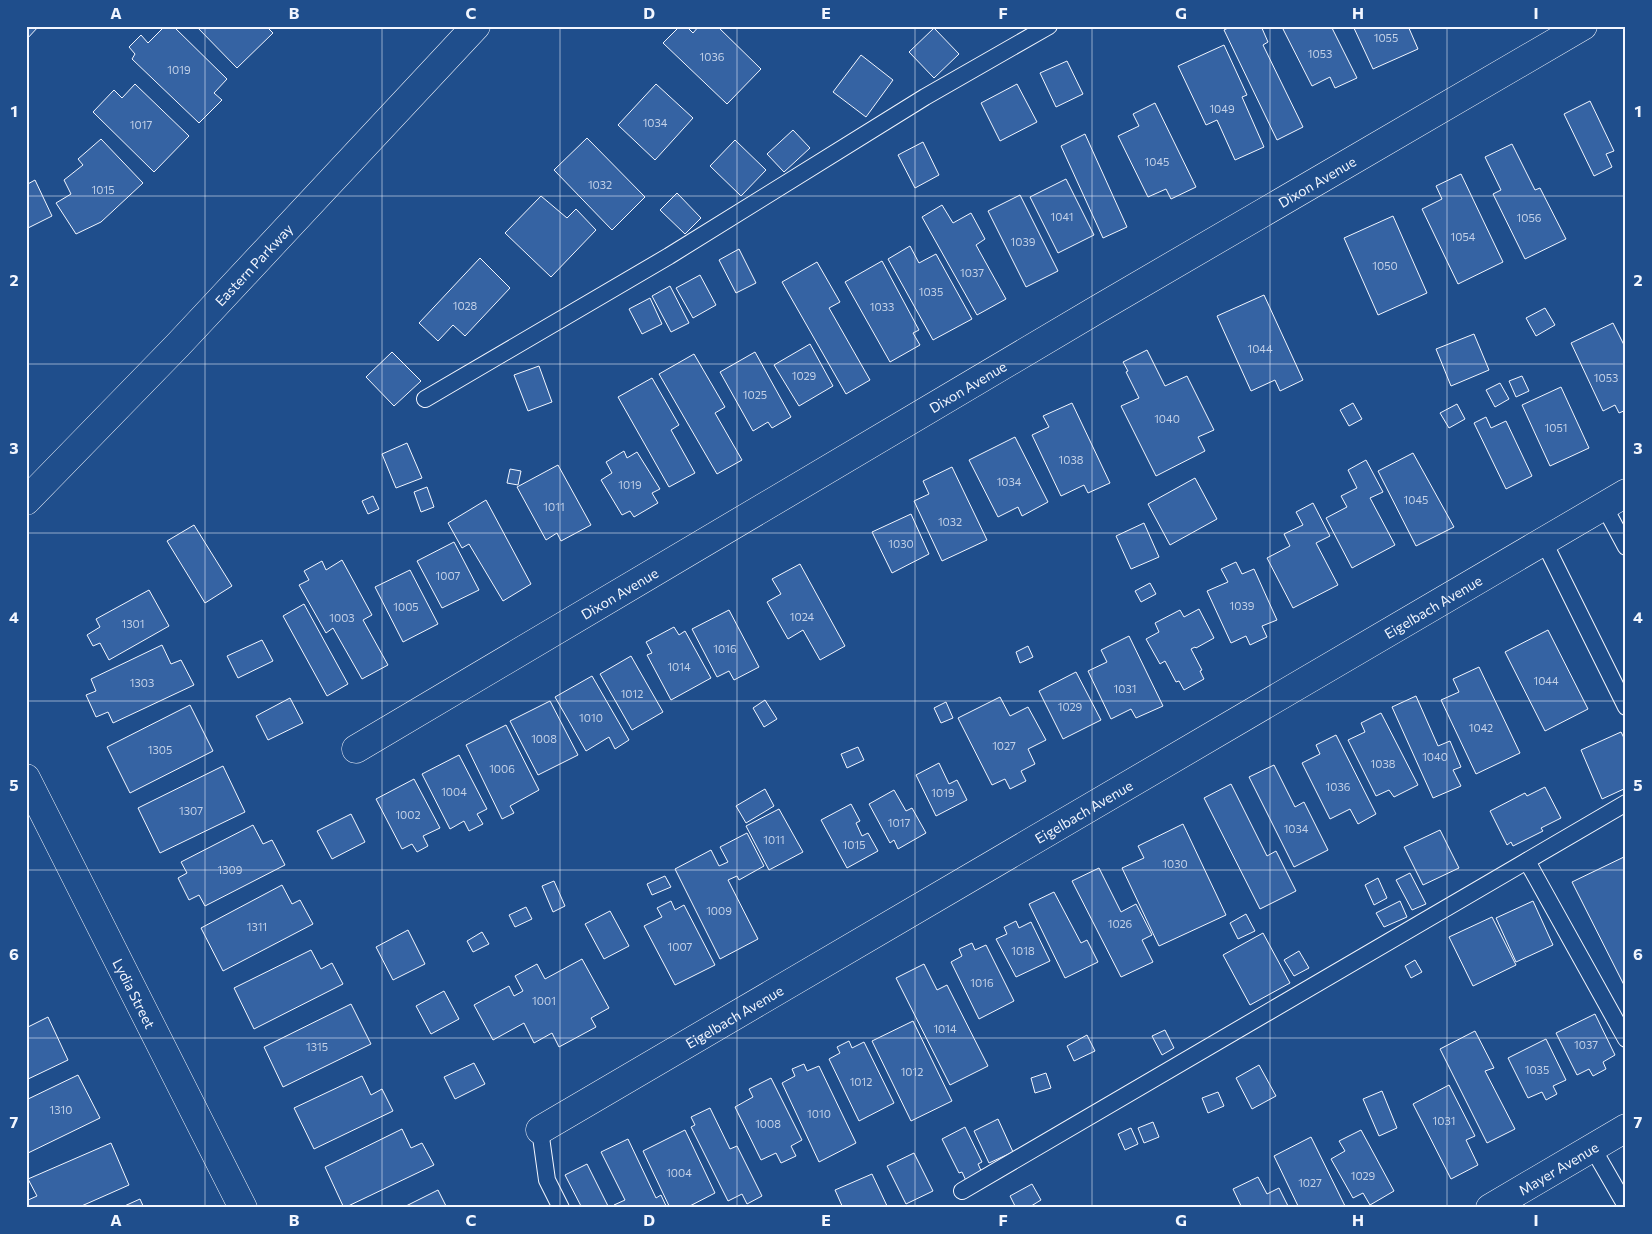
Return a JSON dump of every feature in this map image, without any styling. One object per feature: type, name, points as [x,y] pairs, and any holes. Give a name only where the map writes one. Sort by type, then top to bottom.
[{"type":"street","name":"Eastern Parkway","points":[[26,501],[178,345],[476,26]]},
{"type":"street","name":"Dixon Avenue","points":[[356,749],[1098,309],[1583,26]]},
{"type":"street","name":"Eigelbach Avenue","points":[[540,1130],[1615,500]]},
{"type":"street","name":"Lydia Street","points":[[26,778],[242,1208]]},
{"type":"street","name":"Mayer Avenue","points":[[1490,1208],[1626,1128]]},
{"type":"lane","points":[[425,398],[669,256],[926,97],[1048,26]]},
{"type":"lane","points":[[1615,500],[1626,547]]},
{"type":"lane","points":[[1544,542],[1626,707]]},
{"type":"lane","points":[[962,1191],[1626,803]]},
{"type":"lane","points":[[1527,861],[1626,1039]]},
{"type":"lane","points":[[540,1130],[547,1180],[561,1208]]},
{"type":"lane","points":[[1592,1148],[1626,1206]]},
{"type":"building","points":[[26,26],[39,26],[26,40]]},
{"type":"building","points":[[165,26],[173,26],[227,79],[214,93],[222,100],[199,123],[132,59],[135,54],[129,47],[141,35],[148,43]]},
{"type":"building","points":[[196,26],[266,26],[273,33],[237,68]]},
{"type":"building","points":[[680,26],[686,26],[693,33],[699,26],[717,26],[761,69],[727,104],[663,43]]},
{"type":"building","points":[[1232,26],[1261,26],[1268,42],[1263,45],[1303,127],[1277,140],[1224,30]]},
{"type":"building","points":[[1289,26],[1331,26],[1357,78],[1335,88],[1330,77],[1312,86],[1283,29]]},
{"type":"building","points":[[1353,26],[1408,26],[1418,49],[1373,69]]},
{"type":"building","points":[[934,28],[959,54],[934,78],[909,52]]},
{"type":"building","points":[[1224,45],[1247,95],[1242,97],[1264,147],[1235,160],[1217,120],[1206,125],[1178,66]]},
{"type":"building","points":[[861,55],[893,80],[866,117],[833,92]]},
{"type":"building","points":[[1067,61],[1083,94],[1056,107],[1040,73]]},
{"type":"building","points":[[135,84],[189,136],[154,172],[93,112],[114,90],[122,98]]},
{"type":"building","points":[[656,84],[693,118],[655,160],[618,125]]},
{"type":"building","points":[[1017,84],[1037,122],[1000,141],[981,103]]},
{"type":"building","points":[[1590,101],[1614,151],[1606,154],[1612,167],[1594,176],[1564,114]]},
{"type":"building","points":[[1155,103],[1196,187],[1171,199],[1166,189],[1148,197],[1118,136],[1139,126],[1133,114]]},
{"type":"building","points":[[793,130],[810,148],[784,172],[767,154]]},
{"type":"building","points":[[1085,134],[1127,227],[1103,238],[1061,146]]},
{"type":"building","points":[[587,138],[645,197],[612,230],[554,170]]},
{"type":"building","points":[[101,139],[143,183],[101,222],[76,234],[56,203],[71,194],[64,180],[83,165],[78,159]]},
{"type":"building","points":[[735,140],[766,170],[741,196],[710,166]]},
{"type":"building","points":[[923,142],[939,175],[915,188],[898,155]]},
{"type":"building","points":[[1512,144],[1535,190],[1540,188],[1566,239],[1525,259],[1493,194],[1501,190],[1485,157]]},
{"type":"building","points":[[1461,174],[1503,262],[1458,284],[1422,209],[1442,199],[1436,186]]},
{"type":"building","points":[[1066,179],[1094,235],[1058,253],[1030,197]]},
{"type":"building","points":[[35,180],[52,216],[26,229],[26,185]]},
{"type":"building","points":[[677,193],[701,218],[685,234],[660,210]]},
{"type":"building","points":[[1020,195],[1058,271],[1026,287],[988,211]]},
{"type":"building","points":[[541,196],[567,218],[576,209],[596,230],[551,277],[505,233]]},
{"type":"building","points":[[942,205],[953,223],[971,213],[985,239],[976,245],[1006,299],[977,315],[922,217]]},
{"type":"building","points":[[1393,216],[1427,293],[1378,315],[1344,238]]},
{"type":"building","points":[[910,246],[919,263],[936,254],[972,319],[933,340],[888,259]]},
{"type":"building","points":[[739,249],[756,283],[736,293],[719,260]]},
{"type":"building","points":[[480,258],[510,288],[465,336],[453,325],[438,341],[419,323]]},
{"type":"building","points":[[882,261],[919,330],[913,333],[920,345],[890,362],[845,282]]},
{"type":"building","points":[[817,262],[840,302],[829,308],[870,380],[846,394],[782,282]]},
{"type":"building","points":[[700,275],[716,305],[693,318],[676,288]]},
{"type":"building","points":[[670,286],[689,323],[671,332],[652,296]]},
{"type":"building","points":[[1264,295],[1303,380],[1280,391],[1275,380],[1251,391],[1217,316]]},
{"type":"building","points":[[650,298],[662,324],[642,334],[629,309]]},
{"type":"building","points":[[1545,308],[1555,325],[1536,336],[1526,318]]},
{"type":"building","points":[[1613,323],[1626,349],[1626,410],[1619,413],[1615,405],[1603,411],[1571,343]]},
{"type":"building","points":[[1474,334],[1489,370],[1451,386],[1436,349]]},
{"type":"building","points":[[810,344],[833,386],[799,406],[774,365]]},
{"type":"building","points":[[1147,350],[1165,386],[1187,376],[1214,430],[1198,437],[1205,451],[1156,476],[1121,406],[1139,398],[1123,362]]},
{"type":"building","points":[[392,352],[421,381],[394,406],[366,377]]},
{"type":"building","points":[[755,352],[791,417],[772,428],[768,422],[753,431],[720,372]]},
{"type":"building","points":[[694,354],[725,407],[715,413],[742,460],[717,474],[659,374]]},
{"type":"building","points":[[539,366],[552,402],[528,411],[514,375]]},
{"type":"building","points":[[1522,376],[1529,391],[1516,397],[1509,381]]},
{"type":"building","points":[[652,378],[679,425],[671,430],[695,473],[669,487],[618,397]]},
{"type":"building","points":[[1500,383],[1509,399],[1495,407],[1486,390]]},
{"type":"building","points":[[1561,387],[1589,448],[1550,466],[1522,405]]},
{"type":"building","points":[[1072,403],[1110,483],[1088,493],[1084,485],[1061,496],[1032,435],[1049,427],[1043,416]]},
{"type":"building","points":[[1353,403],[1362,419],[1349,426],[1340,410]]},
{"type":"building","points":[[1457,404],[1465,419],[1449,428],[1440,413]]},
{"type":"building","points":[[1486,417],[1491,428],[1506,421],[1532,476],[1506,489],[1474,423]]},
{"type":"building","points":[[1015,437],[1048,502],[1022,516],[1018,507],[998,517],[969,460]]},
{"type":"building","points":[[407,443],[422,478],[396,488],[382,454]]},
{"type":"building","points":[[624,451],[627,458],[637,452],[660,489],[652,493],[658,503],[634,517],[630,511],[622,515],[601,480],[612,473],[606,462]]},
{"type":"building","points":[[1413,453],[1454,527],[1416,546],[1378,471]]},
{"type":"building","points":[[1366,460],[1383,492],[1370,498],[1395,545],[1352,568],[1326,518],[1347,507],[1341,496],[1357,488],[1348,470]]},
{"type":"building","points":[[558,465],[591,525],[561,541],[557,533],[546,540],[517,487]]},
{"type":"building","points":[[952,467],[987,540],[942,561],[914,501],[929,494],[923,481]]},
{"type":"building","points":[[510,469],[521,471],[518,485],[507,483]]},
{"type":"building","points":[[1195,478],[1217,519],[1170,545],[1148,504]]},
{"type":"building","points":[[427,487],[434,507],[421,512],[414,492]]},
{"type":"building","points":[[373,496],[379,509],[368,514],[362,501]]},
{"type":"building","points":[[486,500],[531,584],[503,601],[469,544],[462,548],[448,523]]},
{"type":"building","points":[[1313,503],[1330,536],[1316,543],[1338,585],[1293,608],[1267,558],[1290,546],[1284,534],[1303,525],[1296,512]]},
{"type":"building","points":[[911,514],[929,554],[892,573],[872,532]]},
{"type":"building","points":[[1144,523],[1159,557],[1131,569],[1116,536]]},
{"type":"building","points":[[194,525],[232,586],[205,603],[167,541]]},
{"type":"building","points":[[454,542],[479,590],[442,608],[417,561]]},
{"type":"building","points":[[342,560],[372,615],[363,620],[388,665],[362,679],[333,628],[326,633],[299,585],[309,580],[304,571],[322,561],[326,570]]},
{"type":"building","points":[[1236,562],[1242,574],[1254,569],[1277,620],[1262,626],[1267,637],[1250,645],[1246,636],[1231,643],[1207,591],[1228,582],[1221,569]]},
{"type":"building","points":[[800,564],[845,646],[820,660],[803,630],[788,639],[767,602],[781,594],[772,579]]},
{"type":"building","points":[[410,570],[438,624],[403,642],[375,587]]},
{"type":"building","points":[[1150,583],[1156,594],[1141,602],[1135,591]]},
{"type":"building","points":[[149,590],[169,626],[109,660],[100,643],[93,646],[87,635],[100,627],[96,619]]},
{"type":"building","points":[[304,604],[348,684],[327,696],[283,616]]},
{"type":"building","points":[[1199,609],[1214,638],[1191,649],[1202,670],[1200,671],[1204,679],[1184,690],[1179,681],[1176,682],[1165,661],[1160,664],[1146,639],[1159,632],[1155,623],[1180,610],[1184,617]]},
{"type":"building","points":[[729,610],[759,667],[734,680],[729,671],[717,677],[692,629]]},
{"type":"building","points":[[674,627],[679,635],[685,631],[711,678],[671,700],[647,655],[652,653],[646,642]]},
{"type":"building","points":[[1548,630],[1588,709],[1545,731],[1505,652]]},
{"type":"building","points":[[1129,636],[1163,706],[1136,718],[1131,709],[1111,719],[1088,671],[1107,662],[1101,650]]},
{"type":"building","points":[[262,640],[273,661],[238,678],[227,656]]},
{"type":"building","points":[[162,645],[171,664],[181,660],[194,685],[113,723],[108,712],[96,717],[86,695],[96,691],[91,679]]},
{"type":"building","points":[[1028,646],[1033,657],[1020,663],[1016,652]]},
{"type":"building","points":[[631,656],[663,712],[632,730],[600,674]]},
{"type":"building","points":[[1479,667],[1520,753],[1476,774],[1441,700],[1459,692],[1453,679]]},
{"type":"building","points":[[1076,672],[1101,720],[1063,739],[1039,691]]},
{"type":"building","points":[[592,676],[629,740],[615,749],[609,737],[586,751],[555,697]]},
{"type":"building","points":[[1416,696],[1438,746],[1450,741],[1461,767],[1453,770],[1461,786],[1433,798],[1392,707]]},
{"type":"building","points":[[1000,697],[1010,716],[1028,707],[1046,740],[1028,749],[1035,764],[1021,771],[1026,781],[1010,789],[1005,779],[992,785],[958,718]]},
{"type":"building","points":[[290,698],[303,723],[268,740],[256,716]]},
{"type":"building","points":[[765,700],[777,719],[764,727],[753,708]]},
{"type":"building","points":[[550,701],[578,755],[538,775],[510,721]]},
{"type":"building","points":[[946,702],[953,718],[941,723],[934,708]]},
{"type":"building","points":[[190,705],[213,751],[130,793],[107,747]]},
{"type":"building","points":[[1381,713],[1418,785],[1394,797],[1389,790],[1376,796],[1348,740],[1365,732],[1361,723]]},
{"type":"building","points":[[506,725],[539,790],[510,806],[514,813],[502,819],[466,745]]},
{"type":"building","points":[[1621,732],[1626,742],[1626,788],[1602,799],[1581,750]]},
{"type":"building","points":[[1336,735],[1376,814],[1358,824],[1350,809],[1330,819],[1302,763],[1320,754],[1316,745]]},
{"type":"building","points":[[858,747],[864,760],[847,768],[841,754]]},
{"type":"building","points":[[459,755],[487,809],[477,814],[483,824],[469,831],[464,821],[450,829],[422,774]]},
{"type":"building","points":[[939,763],[949,784],[957,780],[967,800],[936,816],[916,775]]},
{"type":"building","points":[[1274,765],[1295,807],[1304,802],[1328,850],[1294,867],[1249,777]]},
{"type":"building","points":[[223,766],[245,812],[160,853],[138,808]]},
{"type":"building","points":[[414,779],[440,828],[423,836],[428,846],[417,852],[412,844],[402,849],[376,799]]},
{"type":"building","points":[[1231,784],[1267,856],[1276,851],[1296,891],[1260,909],[1204,798]]},
{"type":"building","points":[[1545,787],[1561,818],[1541,828],[1543,831],[1513,846],[1511,842],[1507,845],[1490,811],[1525,793],[1527,796]]},
{"type":"building","points":[[765,789],[774,806],[746,823],[736,806]]},
{"type":"building","points":[[894,790],[906,811],[912,808],[926,833],[898,849],[894,840],[890,843],[869,804]]},
{"type":"building","points":[[851,804],[860,821],[856,823],[862,836],[868,833],[878,851],[847,868],[821,820]]},
{"type":"building","points":[[779,809],[803,852],[769,870],[746,826]]},
{"type":"building","points":[[351,814],[365,842],[332,859],[317,831]]},
{"type":"building","points":[[1183,824],[1226,915],[1159,946],[1122,868],[1144,858],[1138,846]]},
{"type":"building","points":[[253,825],[263,844],[272,840],[285,865],[205,906],[199,895],[189,900],[178,878],[187,873],[181,862]]},
{"type":"building","points":[[1440,830],[1459,868],[1423,885],[1404,847]]},
{"type":"building","points":[[747,833],[764,866],[739,880],[737,876],[728,880],[758,939],[720,959],[675,869],[711,850],[719,866],[728,862],[720,847]]},
{"type":"building","points":[[1626,856],[1626,989],[1572,882]]},
{"type":"building","points":[[1099,868],[1121,912],[1136,904],[1152,935],[1142,940],[1153,962],[1121,977],[1072,881]]},
{"type":"building","points":[[1410,873],[1426,904],[1412,910],[1396,880]]},
{"type":"building","points":[[665,876],[671,887],[652,895],[647,884]]},
{"type":"building","points":[[1378,878],[1387,898],[1374,905],[1365,885]]},
{"type":"building","points":[[554,881],[565,906],[553,912],[542,886]]},
{"type":"building","points":[[282,885],[292,904],[300,900],[313,924],[223,971],[201,928]]},
{"type":"building","points":[[1054,892],[1081,943],[1087,940],[1098,962],[1065,978],[1029,904]]},
{"type":"building","points":[[671,901],[675,910],[684,905],[715,965],[675,985],[644,926],[662,917],[657,908]]},
{"type":"building","points":[[1400,901],[1407,917],[1384,927],[1376,913]]},
{"type":"building","points":[[1533,901],[1553,945],[1516,962],[1496,918]]},
{"type":"building","points":[[526,907],[532,919],[515,927],[509,915]]},
{"type":"building","points":[[610,911],[629,946],[604,959],[585,924]]},
{"type":"building","points":[[1246,914],[1255,931],[1238,939],[1230,923]]},
{"type":"building","points":[[1492,917],[1516,965],[1473,986],[1449,937]]},
{"type":"building","points":[[1016,921],[1019,928],[1031,922],[1050,961],[1016,977],[996,939],[1007,934],[1004,927]]},
{"type":"building","points":[[408,930],[425,964],[393,980],[376,947]]},
{"type":"building","points":[[482,932],[489,944],[473,952],[467,941]]},
{"type":"building","points":[[1263,933],[1290,983],[1250,1005],[1223,955]]},
{"type":"building","points":[[972,943],[975,950],[986,945],[1014,1001],[979,1019],[951,962],[962,956],[959,949]]},
{"type":"building","points":[[311,950],[321,969],[332,963],[343,984],[254,1029],[234,988]]},
{"type":"building","points":[[1299,951],[1309,968],[1294,976],[1284,960]]},
{"type":"building","points":[[582,959],[609,1008],[591,1018],[596,1027],[559,1047],[552,1033],[534,1043],[524,1023],[493,1040],[474,1005],[509,986],[514,996],[523,991],[515,976],[537,964],[545,979]]},
{"type":"building","points":[[1415,960],[1422,972],[1411,978],[1405,966]]},
{"type":"building","points":[[924,964],[937,990],[947,985],[988,1066],[950,1085],[896,978]]},
{"type":"building","points":[[444,991],[459,1019],[431,1034],[416,1006]]},
{"type":"building","points":[[351,1004],[371,1044],[283,1087],[264,1047]]},
{"type":"building","points":[[1595,1014],[1615,1055],[1603,1062],[1606,1069],[1593,1076],[1589,1069],[1577,1075],[1556,1033]]},
{"type":"building","points":[[48,1017],[68,1060],[26,1080],[26,1028]]},
{"type":"building","points":[[913,1021],[952,1101],[911,1121],[872,1041]]},
{"type":"building","points":[[1165,1030],[1174,1048],[1162,1055],[1152,1036]]},
{"type":"building","points":[[1475,1031],[1494,1068],[1485,1071],[1515,1129],[1487,1143],[1440,1049]]},
{"type":"building","points":[[1087,1035],[1095,1051],[1074,1061],[1067,1046]]},
{"type":"building","points":[[1546,1039],[1566,1080],[1553,1086],[1557,1094],[1546,1100],[1542,1092],[1528,1098],[1508,1058]]},
{"type":"building","points":[[849,1041],[852,1048],[864,1042],[894,1103],[859,1121],[829,1059],[840,1053],[837,1047]]},
{"type":"building","points":[[474,1063],[485,1084],[455,1099],[444,1077]]},
{"type":"building","points":[[804,1064],[807,1071],[819,1066],[856,1143],[819,1162],[782,1083],[795,1076],[792,1069]]},
{"type":"building","points":[[1259,1065],[1276,1096],[1252,1109],[1236,1078]]},
{"type":"building","points":[[1046,1073],[1051,1088],[1035,1093],[1031,1078]]},
{"type":"building","points":[[78,1075],[100,1118],[26,1154],[26,1100]]},
{"type":"building","points":[[362,1076],[371,1095],[382,1089],[393,1111],[314,1149],[294,1108]]},
{"type":"building","points":[[771,1078],[802,1140],[791,1146],[796,1156],[781,1163],[776,1153],[761,1160],[735,1107],[753,1097],[749,1089]]},
{"type":"building","points":[[1449,1085],[1475,1136],[1466,1140],[1478,1165],[1451,1179],[1413,1104]]},
{"type":"building","points":[[1382,1091],[1397,1128],[1379,1136],[1363,1099]]},
{"type":"building","points":[[1218,1092],[1224,1106],[1208,1113],[1202,1098]]},
{"type":"building","points":[[710,1108],[730,1149],[737,1146],[762,1196],[747,1204],[742,1194],[728,1201],[691,1127],[695,1125],[691,1117]]},
{"type":"building","points":[[998,1119],[1013,1152],[989,1163],[974,1131]]},
{"type":"building","points":[[1153,1122],[1159,1137],[1144,1143],[1138,1128]]},
{"type":"building","points":[[965,1127],[982,1162],[978,1164],[984,1177],[968,1185],[962,1172],[959,1173],[942,1139]]},
{"type":"building","points":[[1131,1128],[1138,1144],[1125,1150],[1118,1134]]},
{"type":"building","points":[[402,1129],[411,1148],[422,1143],[434,1165],[344,1208],[325,1167]]},
{"type":"building","points":[[685,1130],[715,1193],[686,1208],[670,1208],[643,1151]]},
{"type":"building","points":[[1361,1130],[1394,1191],[1370,1205],[1363,1193],[1353,1198],[1331,1159],[1345,1151],[1339,1141]]},
{"type":"building","points":[[1311,1137],[1346,1208],[1299,1208],[1274,1156]]},
{"type":"building","points":[[628,1139],[656,1198],[661,1195],[667,1208],[616,1208],[614,1205],[625,1200],[601,1152]]},
{"type":"building","points":[[111,1143],[129,1185],[77,1208],[29,1208],[26,1201],[37,1196],[28,1179]]},
{"type":"building","points":[[914,1153],[933,1191],[906,1204],[887,1166]]},
{"type":"building","points":[[587,1164],[609,1208],[582,1208],[565,1175]]},
{"type":"building","points":[[872,1174],[888,1208],[843,1208],[835,1190]]},
{"type":"building","points":[[1258,1177],[1267,1194],[1279,1188],[1289,1208],[1242,1208],[1233,1189]]},
{"type":"building","points":[[1032,1184],[1041,1200],[1028,1208],[1016,1208],[1010,1196]]},
{"type":"building","points":[[438,1190],[447,1208],[402,1208]]},
{"type":"building","points":[[140,1199],[144,1208],[120,1208]]}]
